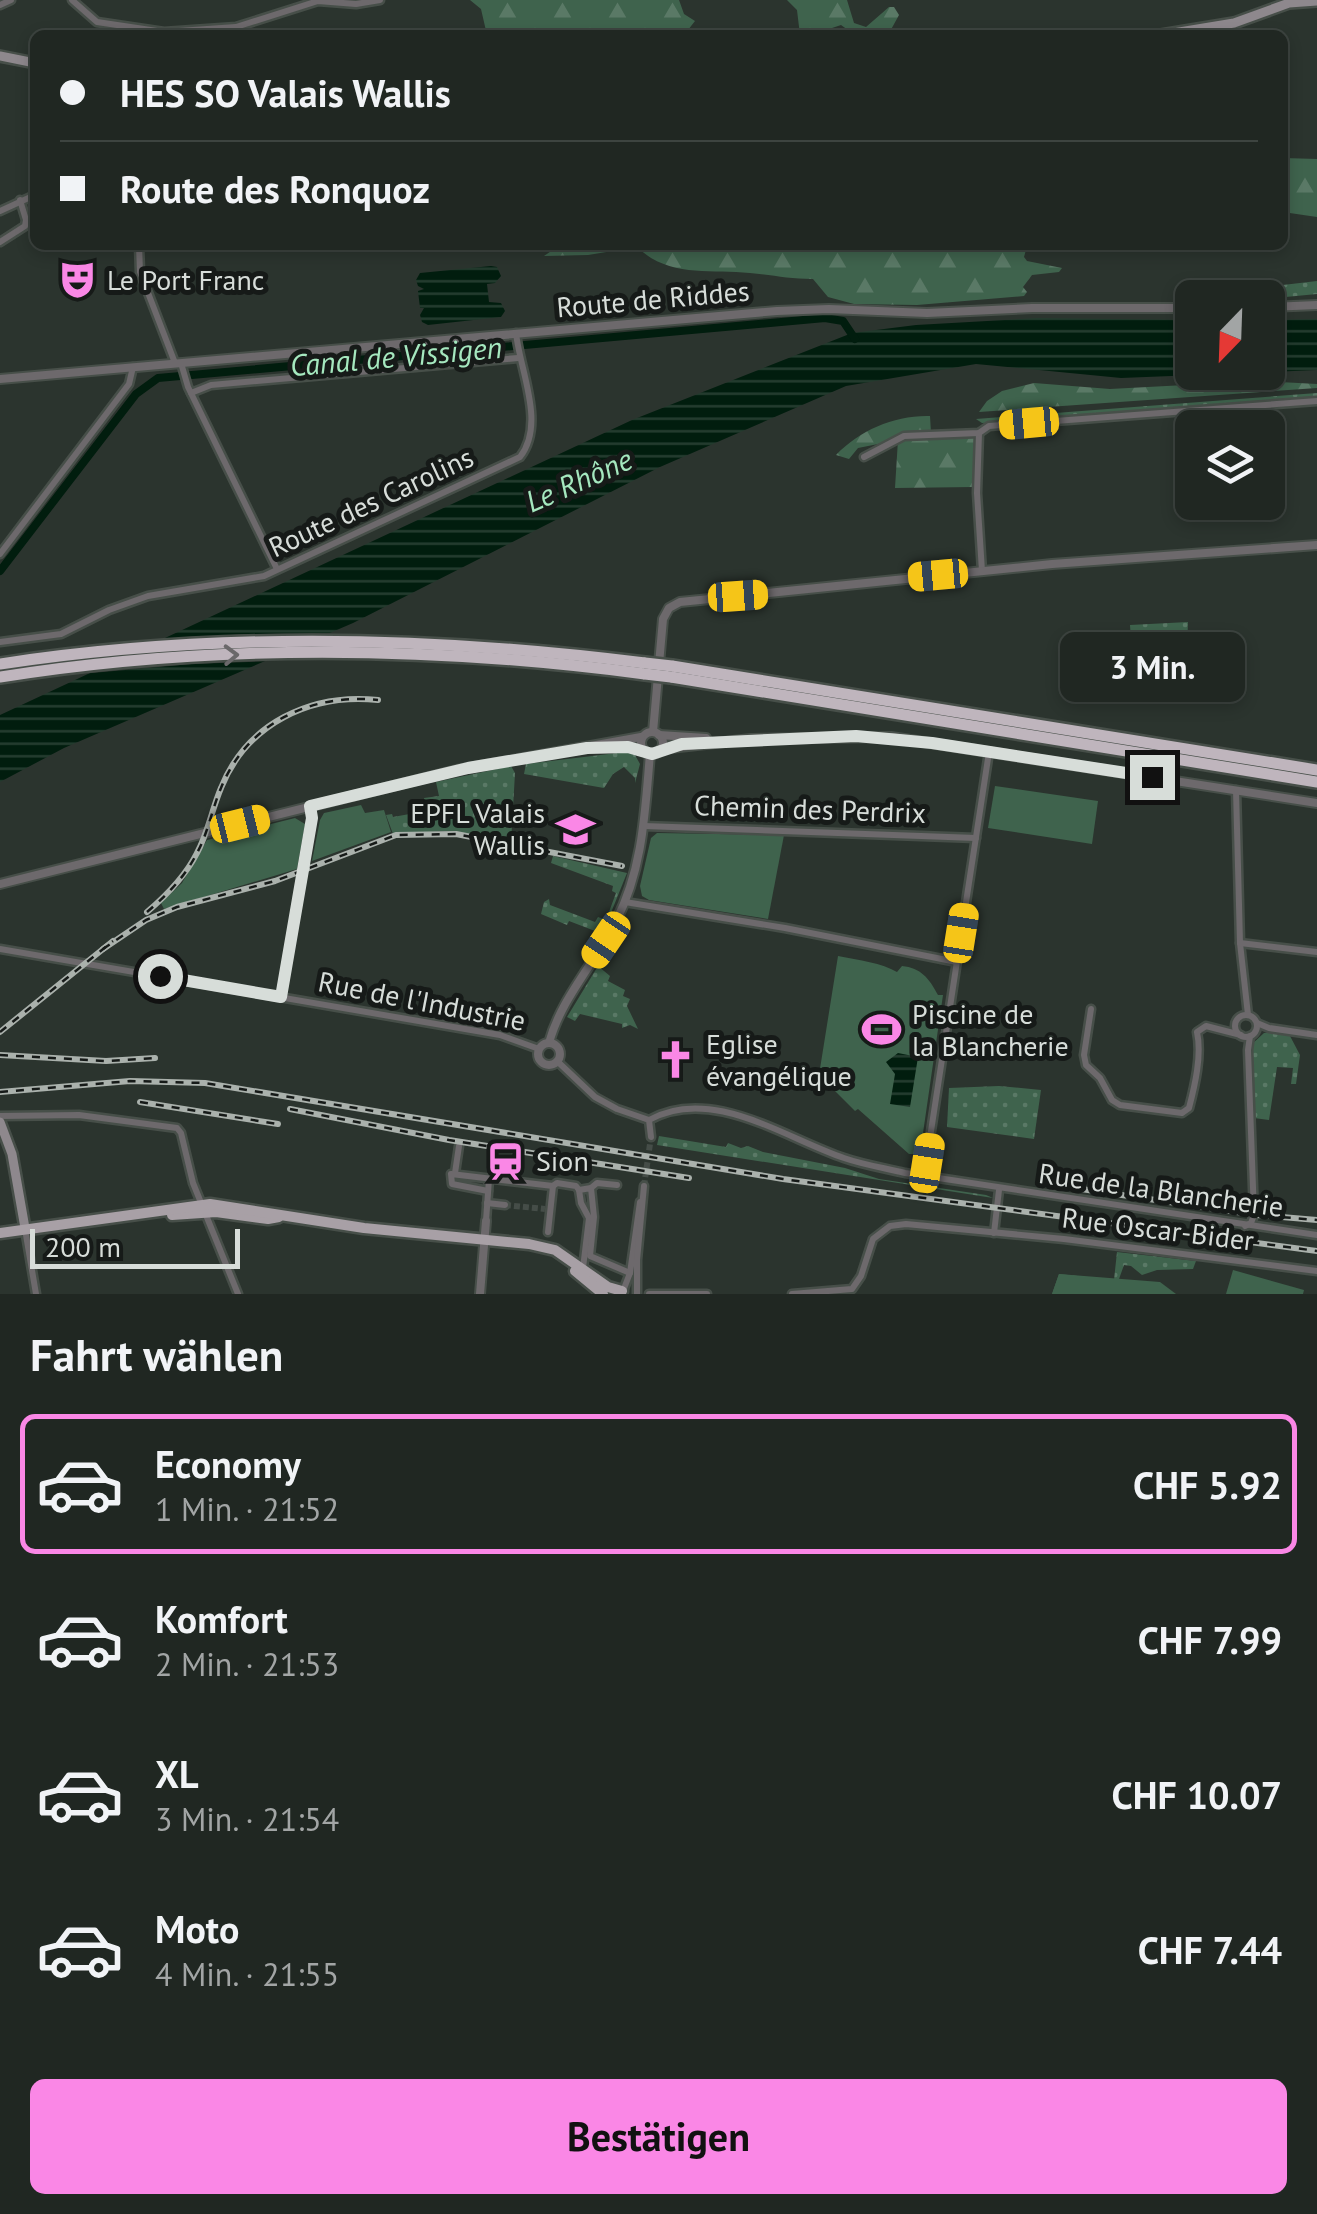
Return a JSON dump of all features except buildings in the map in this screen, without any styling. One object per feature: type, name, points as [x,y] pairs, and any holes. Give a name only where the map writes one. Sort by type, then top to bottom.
[{"type":"highway","points":[[0,664],[212,642],[396,641],[521,649],[1317,768]]},
{"type":"highway","points":[[0,678],[202,656],[386,653],[645,668]]},
{"type":"highway","points":[[672,672],[1317,784]]},
{"type":"main road","points":[[1192,30],[1234,23],[1289,3],[1317,1]]},
{"type":"main road","points":[[0,56],[30,62]]},
{"type":"main road","points":[[0,1120],[12,1154],[25,1228]]},
{"type":"main road","points":[[0,1233],[204,1208],[268,1212],[280,1217],[485,1238],[554,1250],[627,1293]]},
{"type":"main road","points":[[541,1248],[602,1294]]},
{"type":"street","points":[[0,6],[11,0]]},
{"type":"street","points":[[72,0],[97,22],[146,30]]},
{"type":"street","points":[[189,30],[236,27],[318,1],[356,4],[380,0]]},
{"type":"street","points":[[0,211],[30,197]]},
{"type":"street","points":[[0,242],[25,226],[20,200]]},
{"type":"street","points":[[139,250],[140,272],[185,382],[277,569]]},
{"type":"street","points":[[1285,307],[1317,306]]},
{"type":"street","name":"Route de Riddes","points":[[0,379],[802,309],[927,313],[1175,308]]},
{"type":"street","name":"Route des Carolins","points":[[0,642],[61,634],[148,596],[264,576],[520,457],[528,446],[532,422],[516,333]]},
{"type":"street","points":[[191,393],[211,384],[518,358]]},
{"type":"street","points":[[0,554],[129,384],[133,367]]},
{"type":"street","points":[[864,458],[904,436],[979,433],[989,426],[1317,401]]},
{"type":"street","points":[[979,433],[977,492],[982,571]]},
{"type":"street","points":[[661,749],[663,744],[656,733],[662,625],[665,612],[673,605],[700,599],[982,571],[1317,544]]},
{"type":"street","points":[[0,884],[468,768],[656,733],[750,739]]},
{"type":"street","points":[[590,748],[621,746],[647,752],[750,739],[865,736],[1317,803]]},
{"type":"street","points":[[557,1061],[542,1062],[539,1049],[548,1043],[558,1016],[606,940],[626,902],[637,868],[644,826],[647,752],[642,738]]},
{"type":"street","points":[[924,1177],[989,752]]},
{"type":"street","points":[[1236,790],[1245,1005],[1245,1016],[1236,1027]]},
{"type":"street","points":[[281,997],[312,818],[310,806]]},
{"type":"street","name":"Chemin des Perdrix","points":[[644,826],[976,838]]},
{"type":"street","points":[[626,902],[957,962]]},
{"type":"street","points":[[1240,942],[1317,952]]},
{"type":"street","name":"Rue de l'Industrie","points":[[0,949],[500,1035],[539,1049]]},
{"type":"street","points":[[1090,1009],[1086,1065],[1120,1105],[1164,1112],[1182,1113],[1189,1108],[1200,1045],[1197,1032],[1206,1026],[1248,1035],[1269,1028]]},
{"type":"street","points":[[1245,1016],[1269,1028],[1317,1034]]},
{"type":"street","points":[[1244,1226],[1251,1224],[1254,1215],[1248,1035],[1257,1022]]},
{"type":"street","points":[[1218,1029],[1236,1027],[1248,1035]]},
{"type":"street","points":[[548,1043],[558,1048],[557,1061]]},
{"type":"street","points":[[557,1061],[600,1100],[647,1118],[651,1137]]},
{"type":"street","name":"Rue de la Blancherie","points":[[647,1118],[660,1112],[724,1110],[843,1158],[924,1177],[1317,1236]]},
{"type":"street","points":[[0,1120],[93,1116],[162,1124],[181,1132],[193,1184],[238,1294]]},
{"type":"street","points":[[459,1146],[450,1176],[452,1184],[488,1191]]},
{"type":"street","points":[[450,1176],[576,1186],[589,1218],[583,1266]]},
{"type":"street","points":[[480,1294],[489,1178]]},
{"type":"street","points":[[579,1190],[596,1183],[617,1185]]},
{"type":"street","points":[[548,1232],[553,1186]]},
{"type":"street","points":[[644,1186],[636,1260],[627,1293],[636,1215],[644,1186]]},
{"type":"street","points":[[583,1266],[591,1257],[591,1188]]},
{"type":"street","name":"Rue de la Blancherie","points":[[994,1233],[1000,1190]]},
{"type":"street","points":[[488,1202],[505,1205]]},
{"type":"street","name":"Rue Oscar-Bider","points":[[811,1293],[848,1291],[855,1287],[873,1239],[893,1225],[1317,1271]]},
{"type":"street","points":[[25,1228],[36,1294]]},
{"type":"street","points":[[591,1257],[630,1273]]},
{"type":"street","points":[[792,1294],[811,1293]]},
{"type":"street","points":[[649,1294],[707,1294]]},
{"type":"green space","points":[[470,0],[679,0],[684,14],[695,21],[688,30],[486,30],[481,9]]},
{"type":"green space","points":[[787,0],[847,0],[854,23],[866,27],[889,7],[894,7],[899,15],[891,30],[848,30],[841,25],[831,30],[799,30],[797,10]]},
{"type":"green space","points":[[1288,158],[1317,159],[1317,217],[1288,213]]},
{"type":"green space","points":[[553,250],[619,250],[588,255],[544,256]]},
{"type":"green space","points":[[641,250],[1026,250],[1027,261],[1062,268],[1059,272],[1032,275],[1023,287],[1027,292],[1024,296],[917,305],[854,304],[828,297],[813,279],[676,268]]},
{"type":"green space","points":[[1317,281],[1317,294],[1285,297],[1285,285]]},
{"type":"green space","points":[[1285,382],[1317,384],[1317,388],[979,412],[1002,391],[1034,383],[1110,389],[1175,386],[1175,390],[1285,390]]},
{"type":"green space","points":[[1317,393],[1317,400],[982,423],[976,419]]},
{"type":"green space","points":[[930,416],[931,433],[975,434],[973,487],[895,488],[898,440],[858,448],[849,459],[836,455],[879,426],[904,418]]},
{"type":"green space","points":[[1188,622],[1187,647],[1136,651],[1132,656],[1130,625]]},
{"type":"green space","points":[[625,752],[635,755],[640,764],[635,783],[624,767],[613,774],[604,788],[524,774],[526,764]]},
{"type":"green space","points":[[511,766],[515,773],[511,843],[447,831],[393,834],[386,815],[426,811],[424,798],[439,796],[436,782]]},
{"type":"green space","points":[[995,786],[1098,801],[1092,844],[988,828]]},
{"type":"green space","points":[[361,805],[365,813],[384,810],[391,832],[312,861],[324,813]]},
{"type":"green space","points":[[295,818],[305,824],[297,869],[164,909],[161,903],[182,883],[207,840]]},
{"type":"green space","points":[[657,833],[784,835],[768,919],[642,896],[640,886],[651,838]]},
{"type":"green space","points":[[553,856],[627,873],[604,930],[596,927],[595,931],[569,921],[567,925],[541,914],[549,899],[550,905],[595,922],[598,917],[606,920],[616,893],[613,886],[551,863]]},
{"type":"green space","name":"Piscine de la Blancherie","points":[[838,956],[897,972],[902,966],[914,969],[928,979],[938,995],[943,995],[921,1147],[915,1147],[914,1154],[909,1154],[858,1109],[855,1111],[819,1075]]},
{"type":"green space","points":[[598,966],[610,976],[608,981],[625,990],[623,996],[630,999],[627,1006],[638,1029],[630,1025],[622,1028],[622,1024],[580,1014],[575,1021],[567,1017]]},
{"type":"green space","points":[[1264,1033],[1290,1036],[1300,1055],[1296,1084],[1291,1084],[1293,1068],[1277,1067],[1269,1120],[1254,1118],[1252,1044]]},
{"type":"green space","points":[[999,1086],[1041,1090],[1034,1139],[947,1127],[949,1088]]},
{"type":"green space","points":[[659,1136],[726,1147],[728,1143],[741,1148],[748,1146],[879,1179],[993,1198],[657,1145]]},
{"type":"green space","points":[[1117,1252],[1196,1261],[1193,1269],[1157,1270],[1142,1275],[1124,1265],[1119,1279],[1109,1285],[1052,1294],[1059,1274],[1114,1280]]},
{"type":"green space","points":[[1233,1270],[1304,1290],[1303,1294],[1226,1294]]},
{"type":"green space","points":[[1059,1274],[1160,1282],[1176,1294],[1052,1294]]},
{"type":"water","points":[[497,267],[501,276],[495,283],[487,284],[489,302],[501,303],[505,311],[501,317],[428,325],[422,322],[424,308],[420,308],[418,291],[424,289],[416,280],[420,273]]},
{"type":"water","name":"Le Rhône","points":[[1038,318],[1175,320],[1175,376],[1121,378],[976,364],[846,386],[660,467],[353,623],[64,748],[0,782],[0,715],[632,420],[852,333]]},
{"type":"water","points":[[1317,319],[1317,370],[1285,371],[1285,320]]},
{"type":"water","points":[[898,1053],[918,1057],[910,1107],[890,1104],[895,1074],[886,1062]]},
{"type":"pier","points":[[343,633],[278,661],[70,675],[144,641]]},
{"type":"waterway","name":"Canal de Vissigen","points":[[0,571],[136,394],[158,378],[825,318],[843,321],[855,339]]},
{"type":"waterway","name":"Canal de Vissigen","points":[[396,351],[403,358]]},
{"type":"tunnel","points":[[644,1186],[651,1137]]},
{"type":"tunnel","points":[[505,1205],[545,1209]]},
{"type":"railway","points":[[147,912],[187,870],[201,845],[232,765],[264,730],[306,708],[353,699],[378,700]]},
{"type":"railway","points":[[103,949],[146,920],[177,907],[275,881],[396,835],[456,834],[622,866]]},
{"type":"railway","points":[[0,1032],[113,941]]},
{"type":"railway","points":[[0,1055],[106,1061],[155,1058]]},
{"type":"railway","points":[[0,1092],[130,1081],[205,1083],[783,1179],[1317,1251]]},
{"type":"railway","points":[[140,1102],[278,1124]]},
{"type":"railway","points":[[290,1109],[449,1140],[689,1178]]},
{"type":"railway","points":[[1061,1186],[1317,1220]]},
{"type":"place","name":"Le Port Franc","points":[[77,280]]},
{"type":"place","name":"EPFL Valais Wallis","points":[[575,829]]},
{"type":"place","name":"Piscine de la Blancherie","points":[[882,1030]]},
{"type":"place","name":"Eglise évangélique","points":[[676,1060]]},
{"type":"place","name":"Sion","points":[[506,1161]]},
{"type":"route","points":[[160,976],[281,997],[312,818],[310,806],[496,762],[614,746],[652,754],[682,744],[856,736],[891,737],[1152,777]]}]
